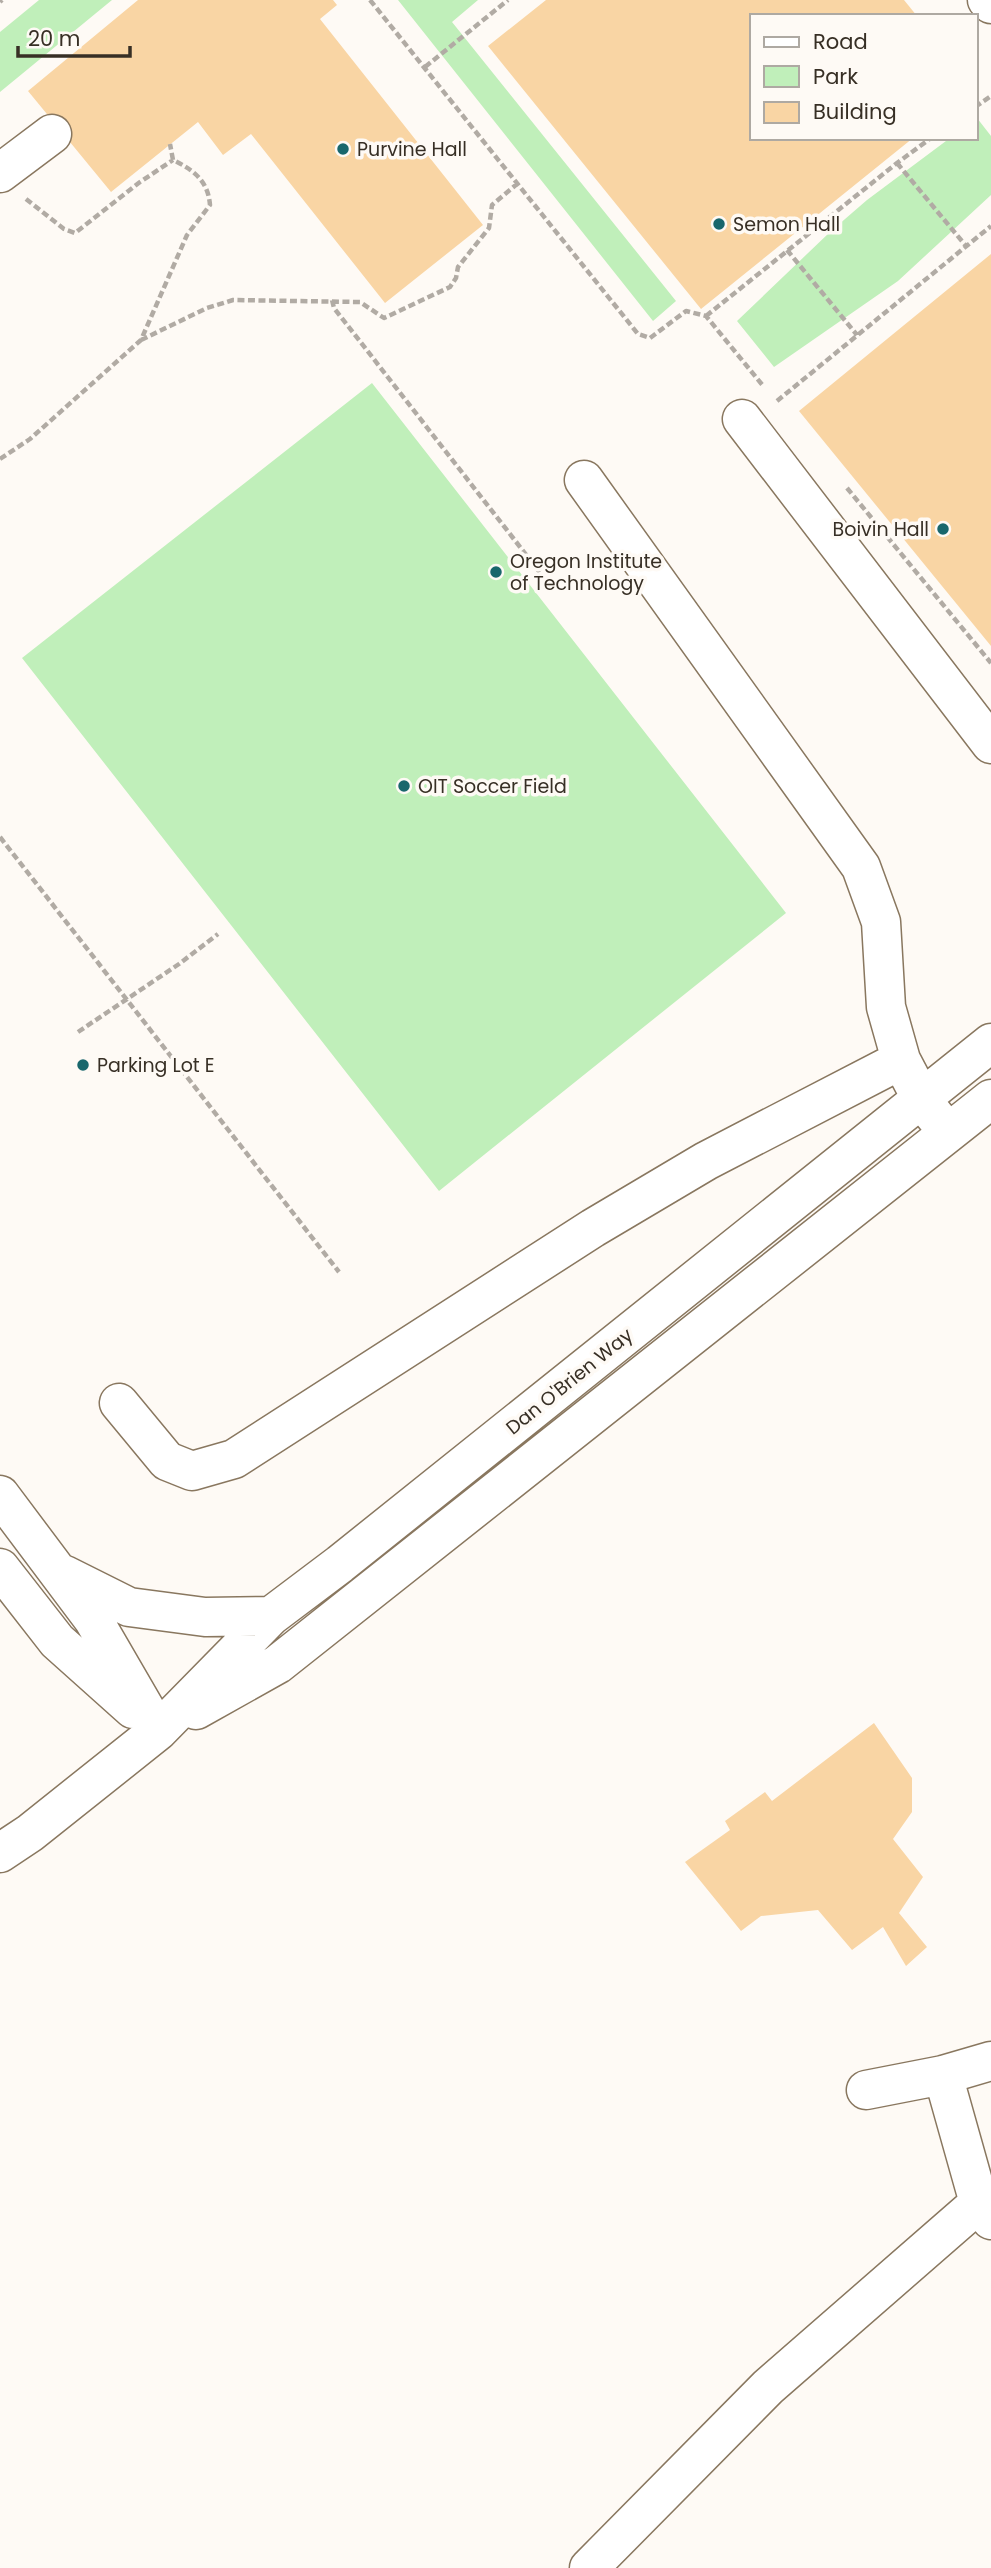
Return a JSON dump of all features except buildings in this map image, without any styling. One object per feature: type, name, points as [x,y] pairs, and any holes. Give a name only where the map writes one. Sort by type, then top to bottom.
[{"type":"street","points":[[987,0],[991,4]]},
{"type":"street","points":[[11,184],[52,134]]},
{"type":"street","points":[[742,418],[991,744]]},
{"type":"street","points":[[584,480],[861,867],[881,922],[886,1007],[901,1060],[922,1100],[947,1133]]},
{"type":"street","name":"Dan O'Brien Way","points":[[0,1853],[30,1833],[158,1731],[271,1616],[991,1044]]},
{"type":"street","points":[[119,1403],[167,1461],[192,1471],[234,1459],[604,1221],[706,1161],[901,1060]]},
{"type":"street","name":"Dan O'Brien Way","points":[[158,1731],[278,1664],[991,1099]]},
{"type":"street","points":[[0,1495],[93,1619],[158,1731]]},
{"type":"street","points":[[0,1568],[57,1641],[158,1731]]},
{"type":"street","points":[[60,1572],[129,1607],[205,1618],[271,1616]]},
{"type":"street","points":[[866,2090],[943,2075],[991,2061]]},
{"type":"street","points":[[589,2568],[768,2387],[985,2211],[943,2075]]},
{"type":"path","points":[[370,0],[638,334],[650,338],[686,311],[706,316],[767,391]]},
{"type":"path","points":[[425,67],[508,0]]},
{"type":"path","points":[[706,316],[928,140]]},
{"type":"path","points":[[170,144],[173,160]]},
{"type":"path","points":[[11,184],[64,229],[75,233],[173,160]]},
{"type":"path","points":[[141,340],[187,235],[210,205],[208,189],[191,169],[173,160]]},
{"type":"path","points":[[897,163],[966,246]]},
{"type":"path","points":[[0,459],[30,439],[141,340],[208,308],[233,300],[332,300],[360,302],[384,318],[450,287],[457,278],[458,267],[489,228],[492,205],[517,184]]},
{"type":"path","points":[[785,412],[776,401],[991,226]]},
{"type":"path","points":[[788,250],[857,335]]},
{"type":"path","points":[[332,300],[334,308],[545,579]]},
{"type":"path","points":[[845,485],[991,663]]},
{"type":"path","points":[[0,837],[339,1272]]},
{"type":"path","points":[[78,1032],[218,934]]},
{"type":"green space","points":[[39,0],[112,0],[0,92],[0,32]]},
{"type":"green space","points":[[398,0],[478,0],[452,22],[676,301],[653,321]]},
{"type":"green space","points":[[977,118],[991,136],[991,195],[898,281],[774,367],[737,321],[867,200],[947,140],[977,140]]},
{"type":"green space","name":"OIT Soccer Field","points":[[372,383],[786,913],[439,1191],[22,658]]},
{"type":"place","name":"Purvine Hall","points":[[343,149]]},
{"type":"place","name":"Semon Hall","points":[[719,224]]},
{"type":"place","name":"Boivin Hall","points":[[943,529]]},
{"type":"place","name":"Oregon Institute of Technology","points":[[496,572]]},
{"type":"place","name":"OIT Soccer Field","points":[[404,786]]},
{"type":"place","name":"Parking Lot E","points":[[83,1065]]}]
